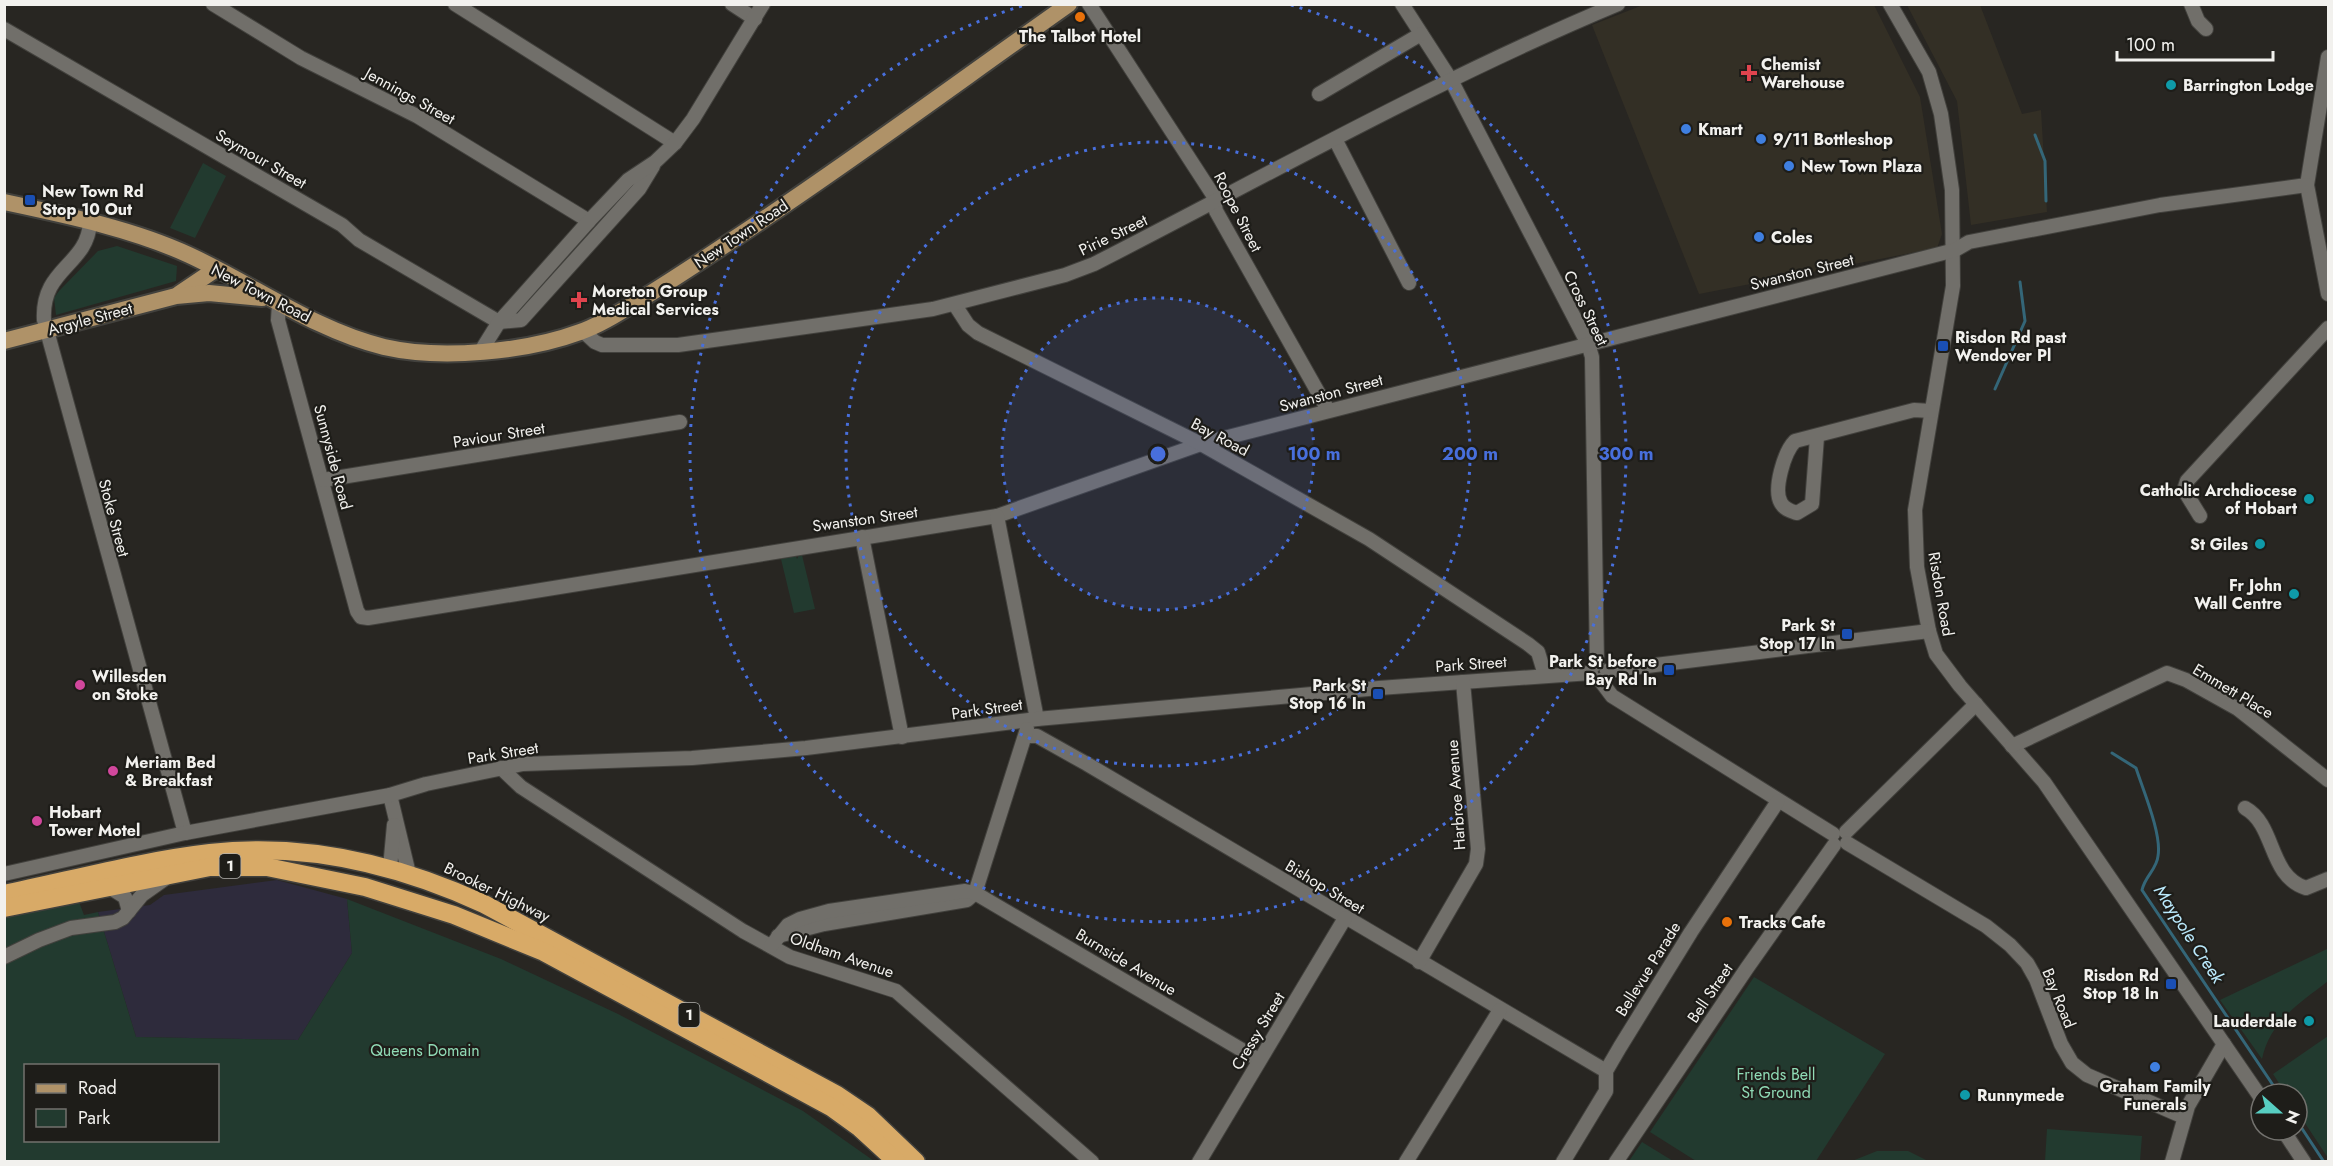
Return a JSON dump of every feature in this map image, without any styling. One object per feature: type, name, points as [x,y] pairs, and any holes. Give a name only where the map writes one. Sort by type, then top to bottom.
[{"type":"highway","name":"Brooker Highway","points":[[4,894],[212,853],[306,852],[390,868],[484,904],[808,1079],[868,1116],[916,1161]]},
{"type":"highway","name":"Brooker Highway","points":[[4,908],[210,867],[278,869],[365,887],[454,915],[544,952],[804,1091],[860,1128],[897,1161]]},
{"type":"highway","points":[[390,868],[400,887],[441,906],[454,915]]},
{"type":"main road","name":"New Town Road","points":[[4,202],[90,222],[187,254],[274,301],[359,340],[384,347],[412,351],[481,351],[539,343],[583,331],[655,291],[776,212],[1068,4]]},
{"type":"main road","points":[[176,296],[188,275],[187,254]]},
{"type":"main road","name":"Argyle Street","points":[[176,296],[216,269]]},
{"type":"main road","name":"Argyle Street","points":[[4,341],[45,325],[176,296],[208,293],[274,301]]},
{"type":"street","name":"Jennings Street","points":[[213,4],[308,61],[417,116],[590,221]]},
{"type":"street","points":[[455,4],[675,143]]},
{"type":"street","points":[[732,4],[755,19]]},
{"type":"street","points":[[481,351],[499,322],[628,180],[655,162],[675,143],[693,119],[763,4]]},
{"type":"street","name":"Roope Street","points":[[1089,4],[1216,202],[1216,211],[1328,410]]},
{"type":"street","name":"Cross Street","points":[[1402,4],[1451,80],[1588,344],[1592,357],[1593,542],[1599,672]]},
{"type":"street","name":"Pirie Street","points":[[583,331],[591,340],[603,345],[678,345],[956,305],[1094,264],[1451,80],[1537,38],[1618,4]]},
{"type":"street","name":"Risdon Road","points":[[1890,4],[1929,72],[1941,114],[1949,160],[1955,250],[1953,286],[1918,485],[1915,533],[1917,567],[1929,631],[1936,654],[2065,811],[2250,1082]]},
{"type":"street","points":[[2192,4],[2198,21],[2206,29]]},
{"type":"street","name":"Seymour Street","points":[[4,29],[342,225],[359,240],[499,322]]},
{"type":"street","points":[[1319,94],[1421,34]]},
{"type":"street","points":[[2328,57],[2307,185],[2324,260],[2328,294]]},
{"type":"street","points":[[1335,139],[1409,283]]},
{"type":"street","points":[[499,322],[521,320],[639,189],[655,162]]},
{"type":"street","name":"Swanston Street","points":[[361,617],[997,516],[1201,444],[1955,250],[1969,242],[2160,205],[2307,185]]},
{"type":"street","name":"Stoke Street","points":[[90,222],[87,244],[58,273],[47,292],[45,325],[185,833]]},
{"type":"street","name":"Sunnyside Road","points":[[274,301],[361,617]]},
{"type":"street","name":"Bay Road","points":[[956,305],[968,325],[978,333],[1201,444],[1369,539],[1528,644],[1538,652],[1545,675]]},
{"type":"street","points":[[2200,516],[2184,490],[2187,481],[2328,328]]},
{"type":"street","points":[[1817,437],[1812,504],[1797,513],[1788,510],[1780,502],[1779,490],[1783,458],[1795,441],[1914,410],[1931,411]]},
{"type":"street","name":"Paviour Street","points":[[323,480],[680,422]]},
{"type":"street","points":[[774,941],[824,924],[967,900],[975,893],[1032,720],[997,516]]},
{"type":"street","points":[[862,537],[902,737]]},
{"type":"street","name":"Park Street","points":[[4,874],[185,833],[390,795],[426,784],[501,768],[545,763],[692,758],[902,737],[1032,720],[1599,672],[1929,631]]},
{"type":"street","name":"Bay Road","points":[[1599,672],[1612,696],[1778,801],[1986,926],[2010,945],[2027,963],[2036,979],[2061,1044],[2072,1064],[2087,1075],[2184,1117]]},
{"type":"street","name":"Emmett Place","points":[[2012,746],[2167,673],[2186,680],[2238,709],[2328,780]]},
{"type":"street","name":"Harbroe Avenue","points":[[1419,962],[1476,864],[1478,849],[1463,682]]},
{"type":"street","name":"Bell Street","points":[[1616,1161],[1747,968],[1840,838],[1976,704]]},
{"type":"street","name":"Bishop Street","points":[[1026,736],[1037,736],[1087,764],[1606,1071]]},
{"type":"street","name":"Oldham Avenue","points":[[501,768],[521,787],[743,931],[774,941],[790,957],[896,991],[1092,1161]]},
{"type":"street","points":[[390,795],[410,874]]},
{"type":"street","name":"Bellevue Parade","points":[[1563,1161],[1606,1091],[1606,1071],[1691,932],[1778,801]]},
{"type":"street","points":[[2245,808],[2256,814],[2283,870],[2293,884],[2306,888],[2328,879]]},
{"type":"street","points":[[390,868],[395,817]]},
{"type":"street","points":[[362,861],[383,857],[393,841]]},
{"type":"street","points":[[4,957],[71,928],[116,922],[129,912],[142,894],[174,875]]},
{"type":"street","points":[[109,887],[125,897],[129,912]]},
{"type":"street","name":"Burnside Avenue","points":[[975,893],[1259,1060]]},
{"type":"street","name":"Cressy Street","points":[[1199,1161],[1345,918]]},
{"type":"street","points":[[1406,1161],[1500,1010]]},
{"type":"street","points":[[2172,1161],[2184,1117],[2200,1082],[2224,1044]]},
{"type":"street","points":[[2291,1142],[2304,1161]]},
{"type":"shaded area","name":"New Town Plaza","points":[[1643,5],[1874,5],[1920,97],[1942,234],[1937,248],[1699,294],[1592,25]]},
{"type":"shaded area","points":[[1907,5],[1980,5],[2022,114],[2041,110],[2047,212],[1971,225],[1957,101]]},
{"type":"shaded area","points":[[277,880],[347,899],[352,953],[298,1040],[136,1037],[98,912],[150,905],[164,895]]},
{"type":"green space","points":[[203,163],[226,176],[195,238],[170,228]]},
{"type":"green space","points":[[117,246],[177,266],[176,281],[56,315],[54,298],[59,291],[98,251]]},
{"type":"green space","points":[[799,555],[802,555],[815,609],[794,613],[781,559],[796,556],[797,559]]},
{"type":"green space","name":"Queens Domain","points":[[347,899],[501,959],[618,1014],[803,1111],[874,1161],[5,1162],[5,916],[79,902],[84,915],[98,912],[136,1037],[298,1040],[352,953]]},
{"type":"green space","points":[[2327,949],[2328,981],[2287,1014],[2272,1034],[2262,1059],[2220,1000]]},
{"type":"green space","name":"Friends Bell St Ground","points":[[1754,977],[1885,1054],[1816,1161],[1696,1161],[1650,1132]]},
{"type":"green space","points":[[2328,1036],[2328,1158],[2309,1129],[2309,1082],[2278,1082],[2273,1074]]},
{"type":"green space","points":[[2047,1129],[2142,1136],[2140,1161],[2045,1161]]},
{"type":"green space","points":[[1642,1142],[1673,1161],[1629,1161]]},
{"type":"green space","points":[[1877,1151],[1908,1151],[1928,1161],[1852,1161]]},
{"type":"waterway","name":"Maypole Creek","points":[[2035,135],[2045,161],[2046,201]]},
{"type":"waterway","name":"Maypole Creek","points":[[1995,389],[2025,321],[2020,282]]},
{"type":"waterway","name":"Maypole Creek","points":[[2112,753],[2136,768],[2157,836],[2157,861],[2142,890],[2271,1082]]},
{"type":"waterway","name":"Maypole Creek","points":[[2309,1139],[2324,1162]]},
{"type":"place","name":"The Talbot Hotel","points":[[1080,17]]},
{"type":"place","name":"Chemist Warehouse","points":[[1749,73]]},
{"type":"place","name":"Barrington Lodge","points":[[2171,85]]},
{"type":"place","name":"Kmart","points":[[1686,129]]},
{"type":"place","name":"9/11 Bottleshop","points":[[1761,139]]},
{"type":"place","name":"New Town Plaza","points":[[1789,166]]},
{"type":"place","name":"New Town Rd Stop 10 Out","points":[[30,200]]},
{"type":"place","name":"Coles","points":[[1759,237]]},
{"type":"place","name":"Moreton Group Medical Services","points":[[579,300]]},
{"type":"place","name":"Risdon Rd past Wendover Pl","points":[[1943,346]]},
{"type":"place","name":"Catholic Archdiocese of Hobart","points":[[2309,499]]},
{"type":"place","name":"St Giles","points":[[2260,544]]},
{"type":"place","name":"Fr John Wall Centre","points":[[2294,594]]},
{"type":"place","name":"Park St Stop 17 In","points":[[1847,634]]},
{"type":"place","name":"Park St before Bay Rd In","points":[[1669,670]]},
{"type":"place","name":"Willesden on Stoke","points":[[80,685]]},
{"type":"place","name":"Park St Stop 16 In","points":[[1378,694]]},
{"type":"place","name":"Meriam Bed & Breakfast","points":[[113,771]]},
{"type":"place","name":"Hobart Tower Motel","points":[[37,821]]},
{"type":"place","name":"Tracks Cafe","points":[[1727,922]]},
{"type":"place","name":"Risdon Rd Stop 18 In","points":[[2171,984]]},
{"type":"place","name":"Lauderdale","points":[[2309,1021]]},
{"type":"place","name":"Graham Family Funerals","points":[[2155,1067]]},
{"type":"place","name":"Runnymede","points":[[1965,1095]]}]
